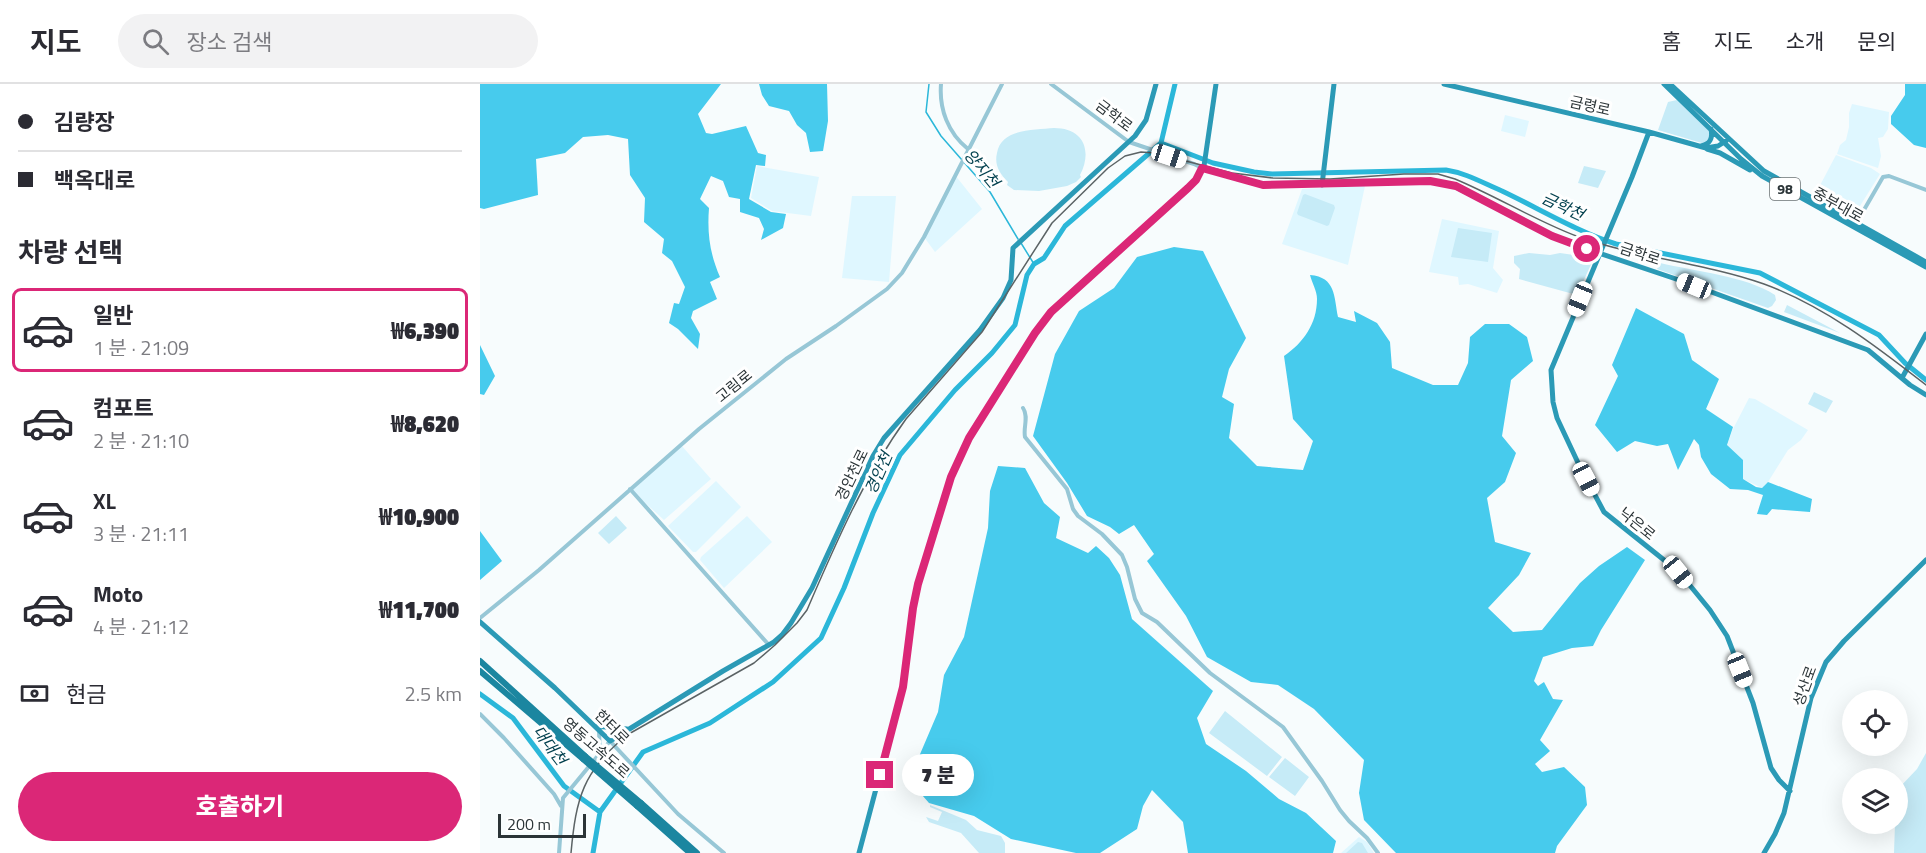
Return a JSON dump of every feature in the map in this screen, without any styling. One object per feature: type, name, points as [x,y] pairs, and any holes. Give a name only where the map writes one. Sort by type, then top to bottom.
[{"type":"highway","name":"영동고속도로","points":[[480,661],[584,757]]},
{"type":"highway","name":"영동고속도로","points":[[480,671],[698,853]]},
{"type":"highway","name":"영동고속도로","points":[[639,805],[690,853]]},
{"type":"main road","name":"경안천로","points":[[612,743],[723,670],[782,635],[802,604],[873,456],[884,438],[980,330],[1003,298],[1011,279],[1013,248],[1131,143],[1146,120],[1156,84]]},
{"type":"main road","points":[[859,853],[903,687],[918,584],[951,477],[964,447],[1035,333],[1051,312],[1196,180],[1203,167],[1206,153],[1216,84]]},
{"type":"main road","points":[[1322,184],[1334,84]]},
{"type":"main road","name":"금령로","points":[[1444,84],[1706,148],[1762,176]]},
{"type":"main road","name":"중부대로","points":[[1664,84],[1710,128],[1727,140],[1741,159],[1762,176],[1926,267]]},
{"type":"main road","name":"중부대로","points":[[1670,84],[1727,140],[1764,171],[1926,262]]},
{"type":"main road","points":[[1699,146],[1707,145],[1711,141],[1710,128]]},
{"type":"main road","name":"낙은로","points":[[1648,132],[1632,177],[1551,370],[1553,402],[1557,418],[1604,512],[1678,572],[1710,610],[1727,636],[1753,703],[1768,758],[1780,782],[1790,791]]},
{"type":"main road","points":[[1706,148],[1718,147],[1727,140]]},
{"type":"main road","name":"금학로","points":[[1203,167],[1263,185],[1430,181],[1452,185],[1552,236],[1868,350],[1926,395]]},
{"type":"main road","points":[[1903,377],[1926,334]]},
{"type":"main road","name":"성산로","points":[[1764,853],[1775,834],[1790,791],[1811,698],[1826,662],[1926,560]]},
{"type":"main road","name":"한터로","points":[[480,620],[612,743]]},
{"type":"main road","points":[[597,728],[629,730]]},
{"type":"main road","points":[[1786,802],[1780,782],[1793,778]]},
{"type":"street","points":[[941,84],[940,96],[946,121],[954,136],[968,149]]},
{"type":"street","name":"고림로","points":[[480,620],[699,429],[786,359],[887,290],[902,273],[921,242],[1002,84]]},
{"type":"street","name":"금학로","points":[[1051,84],[1131,143],[1203,167]]},
{"type":"street","points":[[1857,222],[1883,177],[1888,176],[1926,190]]},
{"type":"street","points":[[1023,408],[1027,417],[1025,437],[1067,489],[1073,509],[1078,516],[1102,534],[1122,555],[1135,599],[1142,613],[1157,622],[1210,673],[1283,727],[1340,810],[1378,853]]},
{"type":"street","points":[[630,489],[665,525],[693,561],[728,597],[768,645]]},
{"type":"street","points":[[480,714],[554,794],[562,807]]},
{"type":"street","points":[[597,728],[599,754]]},
{"type":"street","name":"경안천로","points":[[559,853],[563,798],[599,754],[612,743]]},
{"type":"street","name":"한터로","points":[[612,743],[678,814],[724,853]]},
{"type":"shaded area","points":[[480,84],[721,84],[698,114],[706,133],[712,134],[746,126],[758,153],[766,155],[765,166],[756,165],[749,199],[771,212],[786,214],[783,228],[761,240],[764,229],[759,218],[740,212],[740,199],[729,197],[723,181],[711,176],[700,199],[709,208],[710,244],[720,277],[710,282],[717,299],[693,311],[691,318],[700,334],[698,349],[669,323],[674,303],[679,304],[685,287],[672,261],[662,253],[664,239],[644,222],[645,198],[630,175],[628,139],[608,135],[583,137],[565,153],[536,159],[538,195],[484,209],[480,208]]},
{"type":"shaded area","points":[[759,84],[827,84],[828,121],[823,151],[810,152],[806,133],[797,125],[789,111],[769,106],[762,95]]},
{"type":"shaded area","points":[[1905,84],[1926,84],[1926,148],[1914,145],[1891,124],[1891,116],[1905,95]]},
{"type":"shaded area","points":[[1677,100],[1710,132],[1711,137],[1705,144],[1658,130],[1668,102]]},
{"type":"shaded area","points":[[1852,104],[1889,112],[1888,129],[1883,137],[1878,138],[1881,156],[1878,168],[1837,154],[1840,145],[1846,140]]},
{"type":"shaded area","points":[[1505,115],[1529,121],[1525,137],[1501,131]]},
{"type":"shaded area","points":[[1054,128],[1072,132],[1083,142],[1086,157],[1081,177],[1067,186],[1039,191],[1014,190],[1007,185],[1008,182],[1000,172],[996,161],[1000,145],[1005,139],[1020,132]]},
{"type":"shaded area","points":[[1836,155],[1871,168],[1880,174],[1855,214],[1816,193]]},
{"type":"shaded area","points":[[757,166],[819,177],[811,216],[772,211],[751,198]]},
{"type":"shaded area","points":[[1584,166],[1606,171],[1598,188],[1578,183]]},
{"type":"shaded area","points":[[955,175],[982,209],[935,252],[924,237]]},
{"type":"shaded area","points":[[1365,186],[1348,265],[1282,244],[1302,189]]},
{"type":"shaded area","points":[[1305,194],[1334,205],[1329,225],[1298,215]]},
{"type":"shaded area","points":[[852,196],[896,196],[889,282],[842,278]]},
{"type":"shaded area","points":[[1442,219],[1499,231],[1493,268],[1503,280],[1497,293],[1468,284],[1459,285],[1458,277],[1429,272]]},
{"type":"shaded area","points":[[1458,228],[1492,233],[1488,262],[1451,257]]},
{"type":"shaded area","points":[[1174,247],[1203,251],[1246,338],[1229,369],[1222,397],[1234,404],[1229,438],[1257,466],[1303,470],[1313,441],[1293,419],[1284,356],[1303,339],[1315,317],[1317,296],[1310,275],[1319,277],[1329,284],[1334,295],[1338,317],[1356,322],[1354,311],[1377,323],[1390,342],[1392,368],[1433,385],[1458,385],[1468,363],[1470,337],[1485,324],[1509,324],[1527,337],[1533,361],[1511,380],[1502,436],[1516,453],[1505,482],[1487,498],[1495,542],[1531,553],[1519,575],[1488,608],[1513,632],[1542,630],[1580,583],[1599,566],[1627,547],[1645,560],[1593,646],[1572,648],[1543,657],[1534,681],[1538,686],[1544,682],[1553,699],[1563,700],[1540,740],[1550,751],[1535,764],[1542,772],[1564,767],[1585,787],[1587,805],[1557,846],[1555,853],[1396,853],[1364,820],[1359,793],[1364,760],[1314,709],[1278,685],[1251,682],[1207,657],[1186,616],[1147,561],[1154,554],[1134,525],[1119,534],[1087,516],[1067,483],[1033,436],[1055,354],[1079,311],[1114,288],[1137,257]]},
{"type":"shaded area","points":[[1529,253],[1574,255],[1586,263],[1590,256],[1594,258],[1577,295],[1519,279],[1520,269],[1514,263],[1514,256]]},
{"type":"shaded area","points":[[1660,263],[1750,283],[1775,295],[1776,300],[1768,308],[1657,269]]},
{"type":"shaded area","points":[[1787,305],[1840,333],[1784,312]]},
{"type":"shaded area","points":[[1636,308],[1684,334],[1692,360],[1719,379],[1706,409],[1733,427],[1727,445],[1743,460],[1743,479],[1762,488],[1768,482],[1812,499],[1810,512],[1772,509],[1767,515],[1757,514],[1763,495],[1748,490],[1730,489],[1711,474],[1701,457],[1699,445],[1694,439],[1678,470],[1668,444],[1657,446],[1635,441],[1617,452],[1595,425],[1618,376],[1612,365]]},
{"type":"shaded area","points":[[480,345],[495,376],[484,395],[480,394]]},
{"type":"shaded area","points":[[1814,392],[1833,401],[1826,413],[1808,404]]},
{"type":"shaded area","points":[[1749,398],[1755,399],[1808,430],[1801,440],[1788,450],[1762,488],[1743,479],[1727,446]]},
{"type":"shaded area","points":[[681,445],[711,479],[664,520],[630,489]]},
{"type":"shaded area","points":[[998,466],[1025,468],[1044,503],[1060,517],[1056,538],[1088,553],[1096,546],[1109,558],[1120,575],[1132,619],[1213,691],[1197,718],[1206,744],[1246,771],[1279,799],[1306,813],[1336,841],[1333,853],[1188,853],[1183,822],[1152,790],[1143,806],[1137,829],[1100,853],[1076,853],[1011,839],[974,816],[929,803],[909,780],[938,712],[944,675],[964,637],[988,528],[990,491]]},
{"type":"shaded area","points":[[716,481],[741,507],[696,552],[693,552],[668,526]]},
{"type":"shaded area","points":[[616,516],[627,528],[609,544],[598,533]]},
{"type":"shaded area","points":[[747,516],[772,542],[724,588],[700,560]]},
{"type":"shaded area","points":[[480,531],[502,561],[480,580]]},
{"type":"shaded area","points":[[1225,711],[1282,757],[1267,776],[1209,733]]},
{"type":"shaded area","points":[[1926,753],[1926,853],[1894,853],[1895,834],[1908,834],[1908,778],[1917,769]]},
{"type":"shaded area","points":[[1285,758],[1309,777],[1295,796],[1269,777]]},
{"type":"shaded area","points":[[930,805],[966,820],[977,830],[1001,836],[1005,843],[1005,853],[979,853],[961,833],[929,822],[926,817],[938,821],[942,812]]},
{"type":"shaded area","points":[[1359,837],[1367,842],[1374,853],[1341,853]]},
{"type":"shaded area","points":[[1358,842],[1362,843],[1368,853],[1346,853]]},
{"type":"waterway","name":"양지천","points":[[929,84],[926,112],[941,136],[990,192],[1018,239]]},
{"type":"waterway","name":"경안천","points":[[593,853],[600,812],[643,752],[710,723],[773,682],[821,638],[844,588],[873,513],[900,455],[955,390],[992,353],[1015,325],[1027,275],[1034,264],[1044,258],[1065,226],[1161,143],[1175,84]]},
{"type":"waterway","name":"금학천","points":[[1161,143],[1213,163],[1272,174],[1446,170],[1461,173],[1587,233],[1616,244],[1760,273],[1879,335],[1905,363],[1926,380]]},
{"type":"waterway","name":"양지천","points":[[1021,243],[1034,264]]},
{"type":"waterway","name":"대대천","points":[[480,694],[513,718],[564,786],[600,812]]},
{"type":"tram line","points":[[571,853],[579,801],[584,787],[600,761],[627,735],[754,663],[797,623],[807,610],[864,488],[906,419],[982,332],[1052,223],[1108,168],[1125,156],[1141,152],[1155,153],[1232,173],[1273,178],[1330,179],[1438,174],[1455,179],[1579,237],[1741,277],[1786,293],[1849,328],[1926,385]]},
{"type":"route","points":[[880,775],[903,687],[918,584],[951,477],[964,447],[1035,333],[1051,312],[1188,188],[1196,180],[1202,168],[1263,185],[1430,181],[1452,185],[1552,236],[1587,249]]}]
